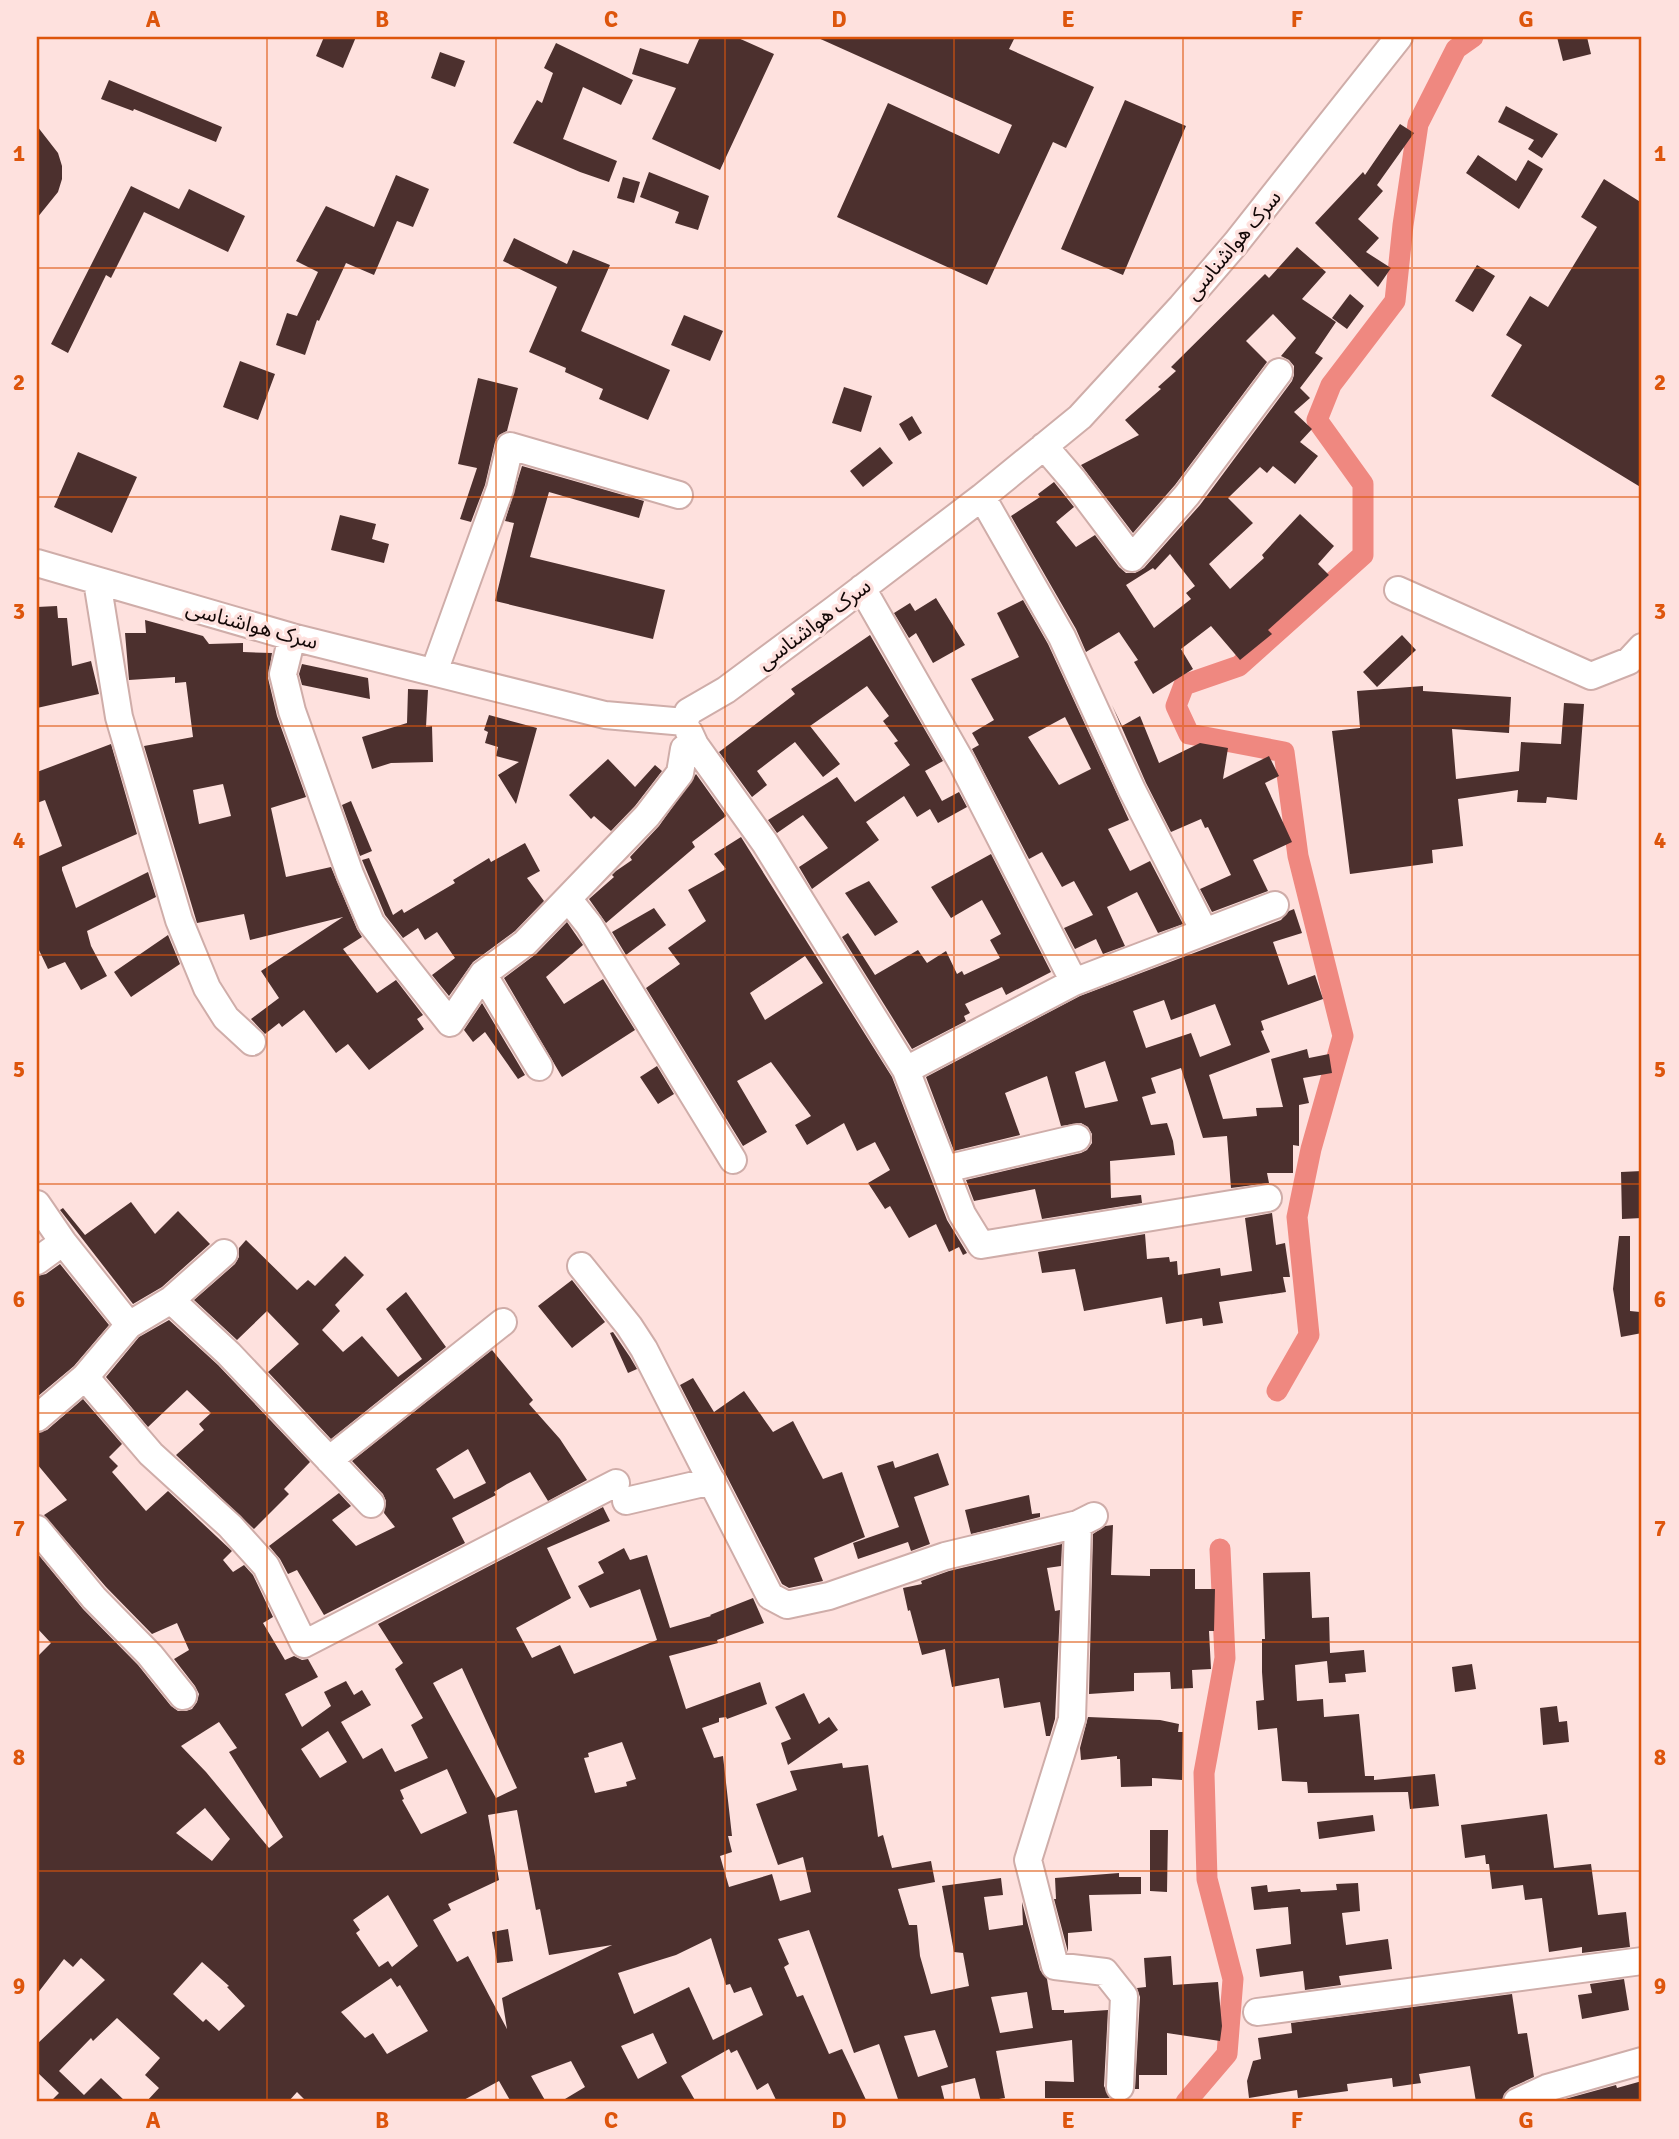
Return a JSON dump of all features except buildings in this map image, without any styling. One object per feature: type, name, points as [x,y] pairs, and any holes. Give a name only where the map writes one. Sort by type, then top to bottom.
[{"type":"street","name":"سرک هواشناسی","points":[[37,563],[292,637],[690,734],[688,712],[726,690],[862,588],[982,497],[1080,417],[1181,307],[1252,223],[1399,37]]},
{"type":"street","points":[[1044,446],[1132,558],[1187,495],[1279,373]]},
{"type":"street","points":[[434,673],[500,489],[510,446],[679,495]]},
{"type":"street","points":[[982,497],[1062,637],[1132,790],[1204,931]]},
{"type":"street","points":[[97,581],[119,717],[179,920],[207,988],[226,1018],[252,1042]]},
{"type":"street","points":[[862,588],[962,763],[1074,982]]},
{"type":"street","points":[[1398,590],[1591,676],[1629,661],[1642,647]]},
{"type":"street","points":[[292,637],[283,674],[292,711],[350,874],[371,923],[450,1023],[483,974],[525,943],[647,816],[680,773],[684,748],[690,734]]},
{"type":"street","points":[[690,734],[772,854],[906,1070],[962,1214],[981,1245],[1268,1198]]},
{"type":"street","points":[[569,900],[589,925],[733,1160]]},
{"type":"street","points":[[906,1070],[1074,982],[1275,905]]},
{"type":"street","points":[[483,974],[539,1067]]},
{"type":"street","points":[[945,1169],[1077,1138]]},
{"type":"street","points":[[37,1204],[129,1325]]},
{"type":"street","points":[[37,1261],[64,1242]]},
{"type":"street","points":[[37,1418],[85,1377],[129,1325],[171,1300],[223,1253]]},
{"type":"street","points":[[581,1266],[644,1349],[770,1596],[787,1605],[829,1596],[945,1556],[1086,1520],[1072,1719],[1028,1860],[1055,1966],[1105,1972],[1124,1996],[1120,2087]]},
{"type":"street","points":[[171,1300],[229,1354],[371,1504]]},
{"type":"street","points":[[329,1460],[503,1322]]},
{"type":"street","points":[[85,1377],[151,1454],[230,1526],[265,1566],[303,1644],[621,1492],[712,1481]]},
{"type":"street","points":[[37,1529],[94,1598],[150,1655],[183,1696]]},
{"type":"street","points":[[1257,2012],[1642,1961]]},
{"type":"street","points":[[1517,2102],[1547,2088],[1642,2061]]},
{"type":"waterway","points":[[1277,1391],[1309,1335],[1297,1217],[1311,1149],[1343,1036],[1298,856],[1284,752],[1189,734],[1176,706],[1184,685],[1239,666],[1363,555],[1363,484],[1317,420],[1331,385],[1395,301],[1418,124],[1456,49],[1473,37]]},
{"type":"waterway","points":[[1186,2102],[1227,2054],[1233,1979],[1207,1879],[1204,1773],[1225,1658],[1220,1549]]}]
